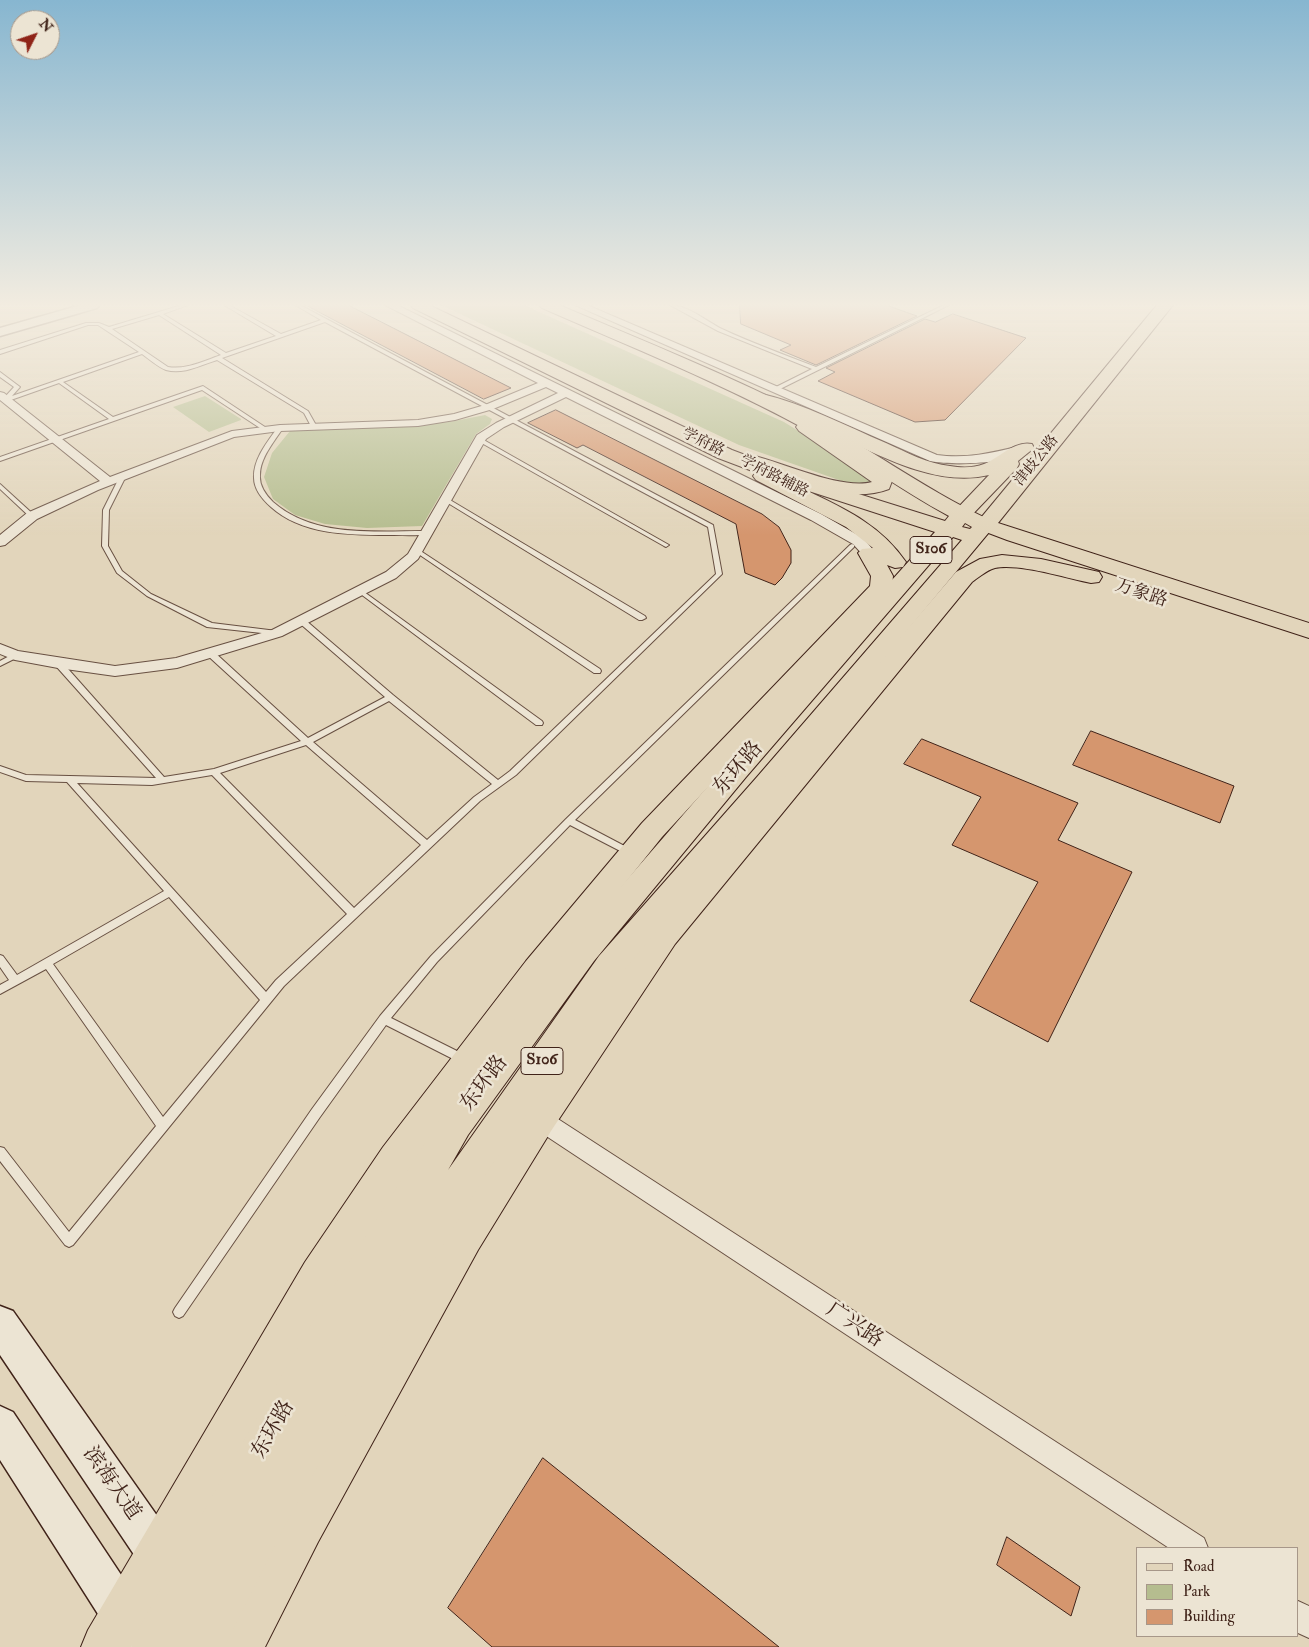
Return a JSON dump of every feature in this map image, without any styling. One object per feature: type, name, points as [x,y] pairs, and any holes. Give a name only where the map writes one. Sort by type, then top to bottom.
[{"type":"main road","name":"学府路","points":[[576,382],[725,454],[792,479],[967,527]]},
{"type":"main road","points":[[720,382],[788,413],[833,437],[935,501],[967,527]]},
{"type":"main road","name":"津歧公路","points":[[1056,412],[1082,382]]},
{"type":"main road","name":"津歧公路","points":[[967,527],[1035,445],[1094,382]]},
{"type":"main road","points":[[749,395],[800,412],[923,466],[946,472],[982,471],[1000,464],[1035,445],[1040,475],[1020,509],[1020,522],[1026,530],[1098,572]]},
{"type":"main road","points":[[725,454],[848,488],[872,490],[882,484],[882,480],[873,473],[828,444],[788,413]]},
{"type":"main road","points":[[725,454],[777,485],[847,518],[870,533],[893,558],[899,569],[901,586]]},
{"type":"main road","name":"万象路","points":[[967,527],[1309,648]]},
{"type":"main road","name":"东环路","points":[[155,1647],[240,1488],[343,1308],[456,1124],[478,1071],[584,952],[737,770],[901,586],[967,527]]},
{"type":"main road","name":"东环路","points":[[216,1643],[272,1508],[386,1302],[443,1208],[526,1111],[610,965],[766,784],[967,527]]},
{"type":"main road","points":[[124,1637],[159,1554],[319,1276],[396,1159],[478,1071],[537,970],[652,830],[882,587],[882,576],[861,549]]},
{"type":"main road","points":[[526,1111],[664,935],[964,577],[983,565],[1003,562],[1098,572]]},
{"type":"main road","name":"万象路","points":[[1098,572],[1309,631]]},
{"type":"main road","name":"滨海大道","points":[[0,1324],[159,1554],[216,1643]]},
{"type":"main road","points":[[0,1426],[124,1637]]},
{"type":"street","points":[[759,382],[920,453],[949,461],[972,461],[1035,445]]},
{"type":"street","name":"学府路辅路","points":[[546,383],[816,517],[858,541],[861,549]]},
{"type":"street","points":[[0,542],[32,516],[108,482],[232,434],[265,429],[418,422],[455,417],[489,407],[546,383]]},
{"type":"street","points":[[0,649],[18,655],[58,663],[115,671],[177,663],[277,633],[391,575],[413,556],[480,440],[500,425],[566,393]]},
{"type":"street","points":[[3,397],[108,482]]},
{"type":"street","name":"广兴路","points":[[526,1111],[1192,1547]]},
{"type":"lane","points":[[3,397],[16,387],[10,382]]},
{"type":"lane","points":[[3,397],[59,382],[112,419]]},
{"type":"lane","points":[[257,382],[306,412],[314,427]]},
{"type":"lane","points":[[0,1152],[69,1241],[280,983],[477,800],[520,766],[719,574],[711,526],[442,382]]},
{"type":"lane","points":[[776,389],[790,382]]},
{"type":"lane","points":[[0,459],[203,388],[265,429]]},
{"type":"lane","points":[[280,428],[266,450],[257,473],[260,491],[275,510],[301,523],[336,531],[426,533]]},
{"type":"lane","points":[[480,440],[666,545]]},
{"type":"lane","points":[[123,476],[106,510],[105,546],[119,572],[149,595],[210,625],[277,633]]},
{"type":"lane","points":[[0,486],[32,516]]},
{"type":"lane","points":[[445,500],[642,618]]},
{"type":"lane","points":[[179,1312],[316,1113],[384,1019],[434,959],[570,821],[861,549]]},
{"type":"lane","points":[[416,550],[597,670]]},
{"type":"lane","points":[[360,591],[539,723]]},
{"type":"lane","points":[[301,621],[390,697],[498,784]]},
{"type":"lane","points":[[210,653],[307,742],[428,846]]},
{"type":"lane","points":[[0,664],[18,655]]},
{"type":"lane","points":[[58,663],[162,780]]},
{"type":"lane","points":[[0,769],[26,778],[152,782],[214,772],[307,742],[390,697]]},
{"type":"lane","points":[[214,772],[354,914]]},
{"type":"lane","points":[[70,779],[266,1000]]},
{"type":"lane","points":[[570,821],[632,854]]},
{"type":"lane","points":[[0,990],[170,892]]},
{"type":"lane","points":[[0,959],[16,981]]},
{"type":"lane","points":[[47,963],[163,1126]]},
{"type":"lane","points":[[384,1019],[478,1071]]},
{"type":"green space","points":[[605,382],[695,382],[784,422],[871,476],[873,479],[872,483],[856,486],[739,445]]},
{"type":"green space","points":[[205,396],[241,420],[209,432],[173,407]]},
{"type":"green space","points":[[485,415],[492,419],[490,424],[476,434],[422,526],[367,528],[325,524],[295,515],[273,499],[264,477],[272,453],[290,431],[415,425],[449,422]]},
{"type":"building","points":[[452,382],[499,382],[511,388],[484,399]]},
{"type":"building","points":[[820,382],[983,382],[945,420],[915,422]]},
{"type":"building","points":[[556,410],[762,514],[779,527],[791,550],[791,563],[782,578],[775,585],[745,573],[736,524],[583,445],[577,448],[528,423]]},
{"type":"building","points":[[1091,731],[1234,786],[1220,823],[1073,765]]},
{"type":"building","points":[[922,739],[1078,803],[1058,840],[1132,872],[1048,1042],[970,1001],[1038,882],[952,845],[981,797],[904,764]]},
{"type":"building","points":[[543,1458],[779,1647],[492,1647],[448,1608]]},
{"type":"building","points":[[1007,1537],[1080,1587],[1071,1616],[997,1565]]}]
